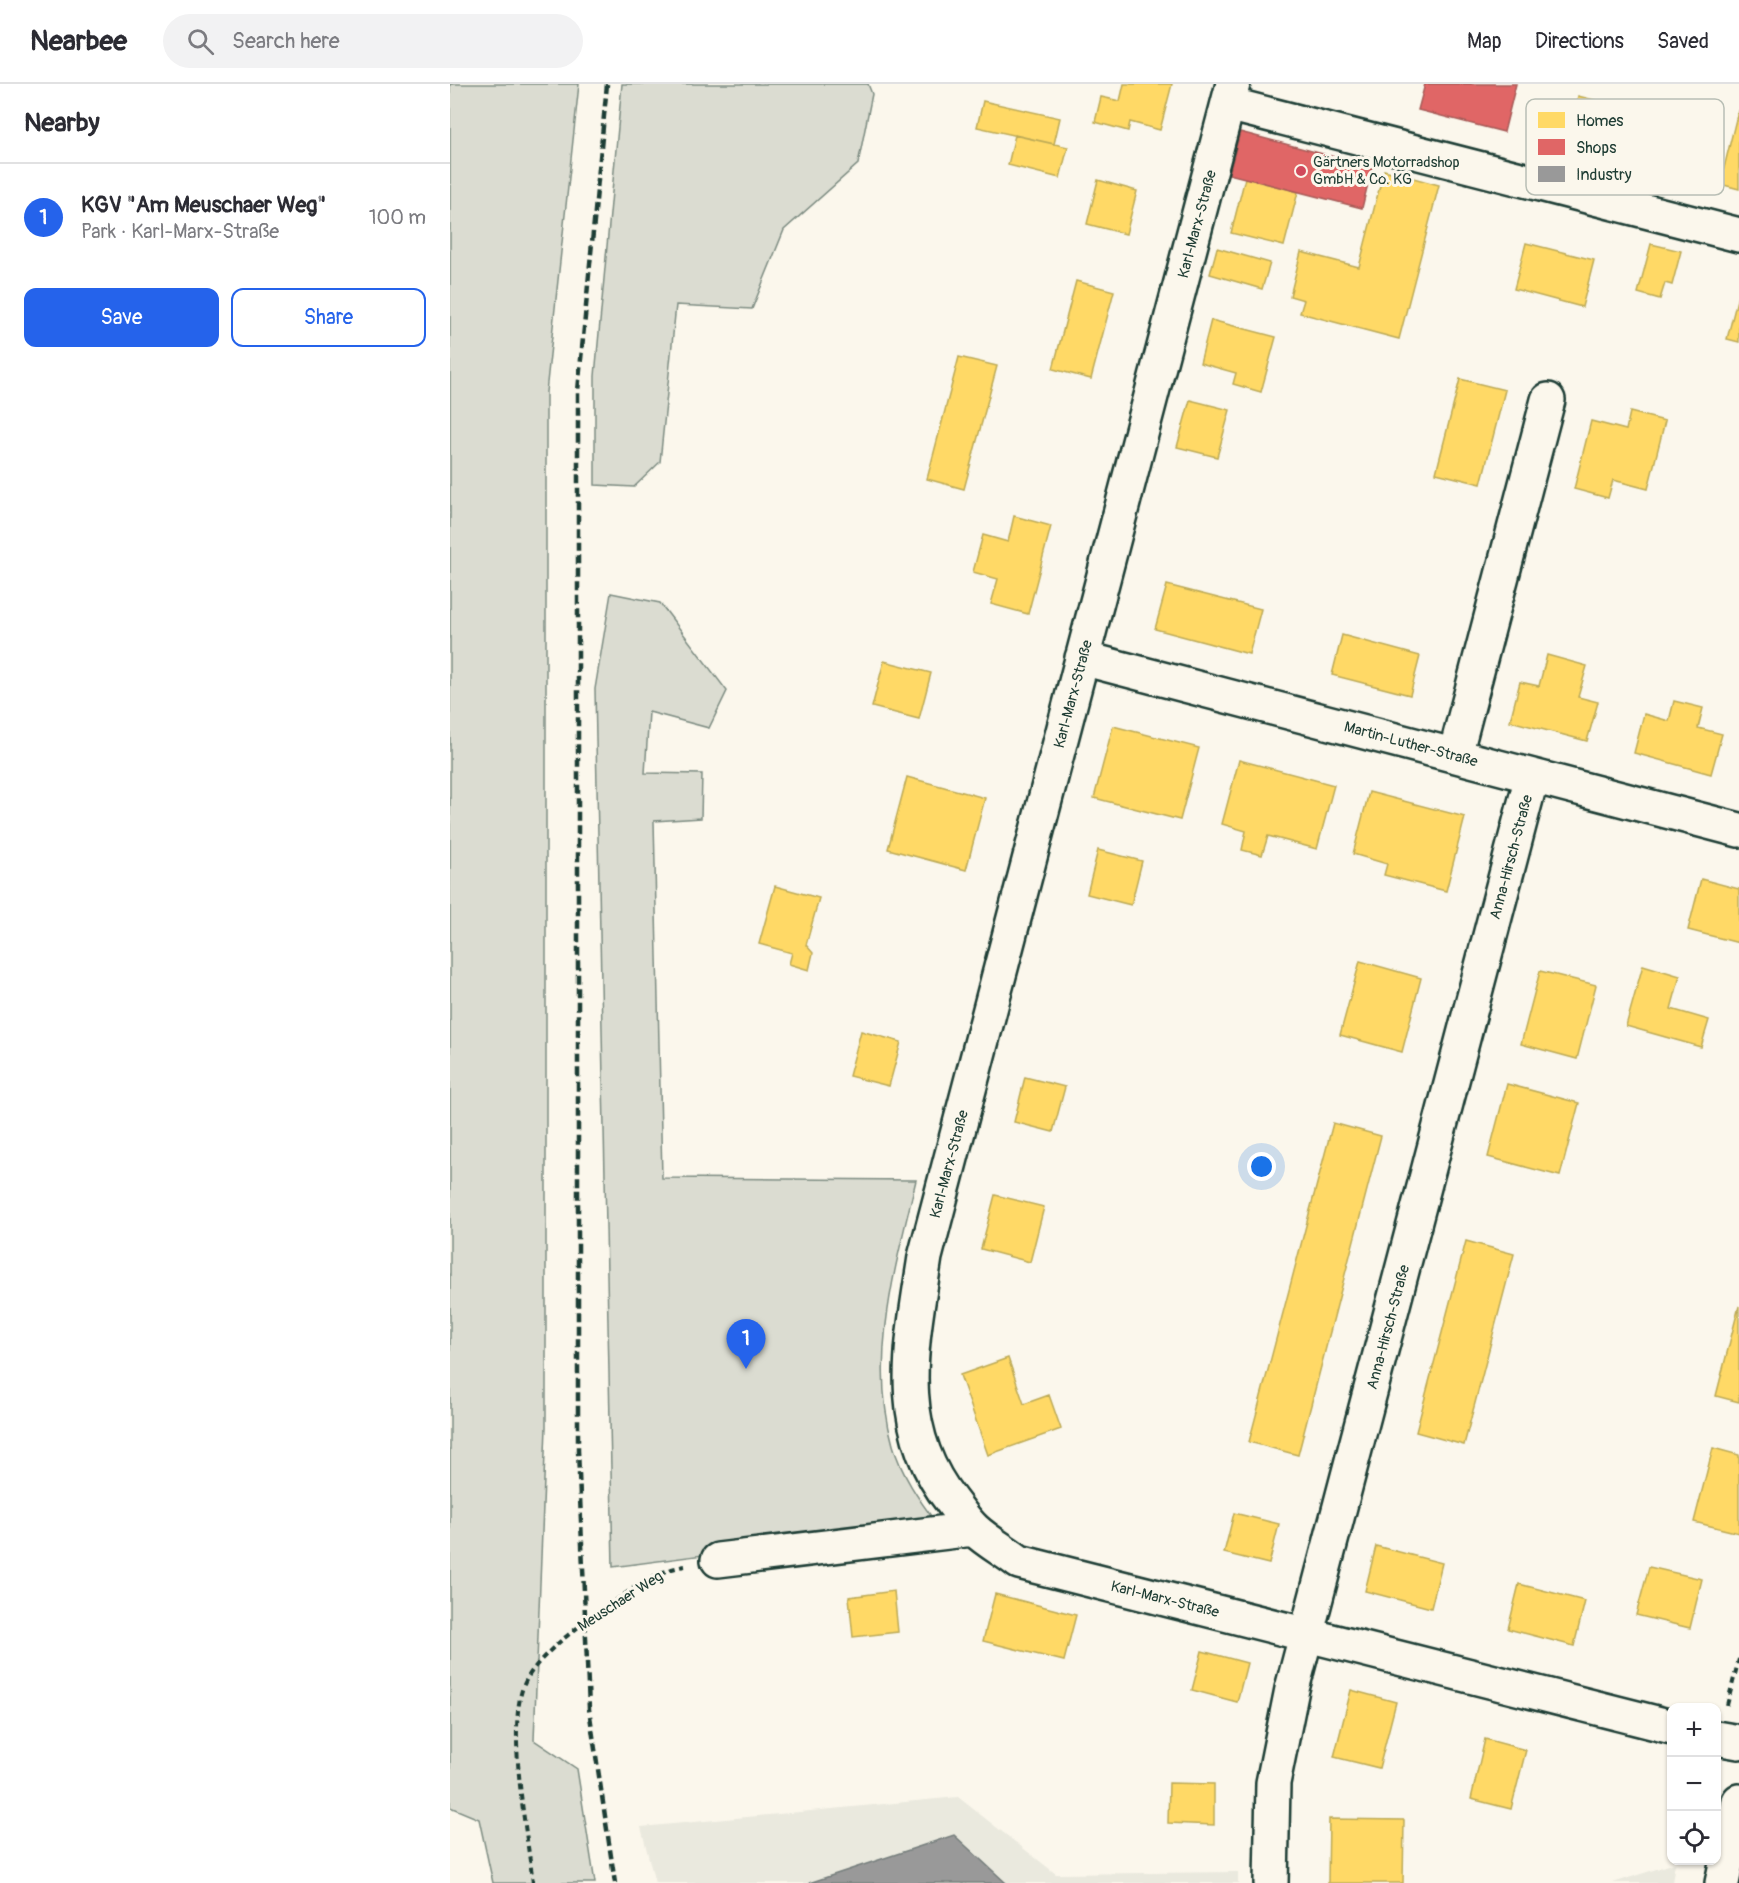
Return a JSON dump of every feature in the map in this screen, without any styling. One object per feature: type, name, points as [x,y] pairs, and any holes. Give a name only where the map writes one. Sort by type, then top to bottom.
[{"type":"street","points":[[1231,94],[1526,176]]},
{"type":"street","name":"Karl-Marx-Straße","points":[[1231,94],[925,1257],[911,1347],[909,1394],[918,1442],[941,1488],[974,1529],[1019,1562],[1667,1726]]},
{"type":"street","points":[[1595,195],[1739,235]]},
{"type":"street","points":[[1455,755],[1548,400]]},
{"type":"street","name":"Martin-Luther-Straße","points":[[1082,658],[1739,830]]},
{"type":"street","name":"Anna-Hirsch-Straße","points":[[1271,1883],[1274,1783],[1292,1689],[1532,776]]},
{"type":"street","points":[[718,1560],[974,1529]]},
{"type":"street","points":[[1721,1739],[1739,1742]]},
{"type":"street","points":[[1722,1883],[1739,1801]]},
{"type":"path","name":"Meuschaer Weg","points":[[533,1883],[516,1730],[523,1686],[551,1648],[646,1581],[673,1568],[718,1560]]},
{"type":"shaded area","points":[[450,84],[579,84],[546,392],[546,1427],[534,1740],[577,1769],[595,1883],[493,1883],[479,1819],[450,1807]]},
{"type":"shaded area","points":[[622,84],[868,84],[872,94],[858,164],[784,230],[752,309],[676,305],[660,462],[634,487],[595,485],[595,376]]},
{"type":"shaded area","points":[[611,593],[660,603],[727,691],[709,728],[649,712],[645,773],[702,774],[701,818],[654,821],[662,1178],[916,1180],[893,1278],[884,1345],[883,1379],[886,1412],[896,1456],[911,1486],[937,1524],[613,1567],[595,689]]},
{"type":"shaded area","points":[[958,1797],[1056,1874],[1238,1872],[1238,1883],[655,1883],[641,1827]]},
{"type":"shaded area","points":[[1669,1865],[1675,1865],[1672,1883],[1613,1883]]},
{"type":"building: Homes","points":[[1124,84],[1172,84],[1160,130],[1130,122],[1128,131],[1095,122],[1101,97],[1120,101]]},
{"type":"building: Homes","points":[[983,101],[1060,118],[1054,144],[977,127]]},
{"type":"building: Homes","points":[[1739,111],[1739,189],[1724,185],[1724,168]]},
{"type":"building: Homes","points":[[1015,135],[1068,147],[1060,178],[1008,165]]},
{"type":"building: Homes","points":[[1384,170],[1439,185],[1399,339],[1300,313],[1304,300],[1290,296],[1301,252],[1359,267]]},
{"type":"building: Homes","points":[[1245,178],[1298,192],[1284,246],[1231,233]]},
{"type":"building: Homes","points":[[1098,180],[1137,191],[1126,234],[1087,224]]},
{"type":"building: Homes","points":[[1526,243],[1594,260],[1582,307],[1514,289]]},
{"type":"building: Homes","points":[[1651,244],[1681,251],[1672,285],[1665,283],[1660,299],[1638,293]]},
{"type":"building: Homes","points":[[1217,248],[1270,263],[1262,289],[1210,274]]},
{"type":"building: Homes","points":[[1076,281],[1114,291],[1091,379],[1053,369]]},
{"type":"building: Homes","points":[[1739,292],[1739,342],[1727,339]]},
{"type":"building: Homes","points":[[1211,320],[1276,337],[1261,392],[1233,384],[1236,373],[1200,363]]},
{"type":"building: Homes","points":[[959,357],[997,366],[964,489],[927,479]]},
{"type":"building: Homes","points":[[1460,379],[1505,390],[1481,484],[1436,473]]},
{"type":"building: Homes","points":[[1190,400],[1230,410],[1217,457],[1177,447]]},
{"type":"building: Homes","points":[[1630,412],[1665,421],[1648,489],[1613,480],[1608,498],[1574,489],[1591,421],[1626,430]]},
{"type":"building: Homes","points":[[1014,516],[1051,526],[1028,614],[991,604],[998,579],[973,572],[983,535],[1008,542]]},
{"type":"building: Homes","points":[[1167,585],[1261,609],[1249,654],[1155,629]]},
{"type":"building: Homes","points":[[1342,635],[1420,656],[1410,695],[1332,675]]},
{"type":"building: Homes","points":[[1547,655],[1587,666],[1578,697],[1598,702],[1587,741],[1510,721],[1520,682],[1539,686]]},
{"type":"building: Homes","points":[[884,661],[931,673],[919,719],[872,707]]},
{"type":"building: Homes","points":[[1674,701],[1703,708],[1698,728],[1722,734],[1711,774],[1634,753],[1644,714],[1669,721]]},
{"type":"building: Homes","points":[[1113,726],[1199,748],[1180,820],[1094,798]]},
{"type":"building: Homes","points":[[1239,760],[1334,785],[1317,849],[1268,836],[1262,855],[1242,850],[1246,831],[1222,824]]},
{"type":"building: Homes","points":[[907,777],[985,798],[966,870],[888,849]]},
{"type":"building: Homes","points":[[1369,792],[1465,817],[1446,891],[1384,875],[1387,864],[1353,854]]},
{"type":"building: Homes","points":[[1098,850],[1142,861],[1131,905],[1087,894]]},
{"type":"building: Homes","points":[[1701,879],[1739,889],[1739,943],[1688,930]]},
{"type":"building: Homes","points":[[775,886],[819,898],[806,945],[813,953],[809,970],[789,964],[792,953],[759,944]]},
{"type":"building: Homes","points":[[1360,961],[1421,978],[1402,1052],[1340,1035]]},
{"type":"building: Homes","points":[[1643,965],[1680,976],[1671,1009],[1709,1020],[1701,1047],[1626,1026]]},
{"type":"building: Homes","points":[[1540,971],[1596,985],[1577,1059],[1521,1044]]},
{"type":"building: Homes","points":[[861,1031],[901,1042],[889,1086],[849,1076]]},
{"type":"building: Homes","points":[[1025,1077],[1065,1087],[1053,1132],[1014,1122]]},
{"type":"building: Homes","points":[[1507,1084],[1579,1103],[1560,1176],[1488,1157]]},
{"type":"building: Homes","points":[[1333,1123],[1381,1136],[1298,1455],[1249,1442]]},
{"type":"building: Homes","points":[[995,1195],[1044,1207],[1030,1262],[981,1249]]},
{"type":"building: Homes","points":[[1466,1241],[1514,1254],[1464,1445],[1416,1432]]},
{"type":"building: Homes","points":[[1739,1306],[1739,1402],[1716,1396]]},
{"type":"building: Homes","points":[[1008,1358],[1024,1404],[1049,1395],[1061,1429],[988,1455],[960,1375]]},
{"type":"building: Homes","points":[[1713,1448],[1739,1455],[1739,1533],[1694,1522]]},
{"type":"building: Homes","points":[[1234,1513],[1279,1524],[1269,1564],[1224,1553]]},
{"type":"building: Homes","points":[[1376,1546],[1442,1563],[1431,1608],[1365,1591]]},
{"type":"building: Homes","points":[[1649,1567],[1702,1579],[1690,1628],[1636,1615]]},
{"type":"building: Homes","points":[[1519,1584],[1585,1601],[1574,1646],[1508,1629]]},
{"type":"building: Homes","points":[[894,1591],[898,1632],[853,1637],[849,1597]]},
{"type":"building: Homes","points":[[995,1594],[1076,1615],[1064,1661],[983,1641]]},
{"type":"building: Homes","points":[[1202,1651],[1247,1663],[1237,1702],[1192,1690]]},
{"type":"building: Homes","points":[[1351,1690],[1396,1702],[1379,1768],[1334,1757]]},
{"type":"building: Homes","points":[[1485,1739],[1526,1750],[1511,1809],[1471,1799]]},
{"type":"building: Homes","points":[[1169,1783],[1214,1784],[1214,1825],[1168,1823]]},
{"type":"building: Homes","points":[[1329,1819],[1404,1820],[1403,1883],[1328,1883]]},
{"type":"building: Shops","name":"Gärtners Motorradshop GmbH & Co. KG","points":[[1425,84],[1516,84],[1504,132],[1418,110]]},
{"type":"building: Shops","name":"Gärtners Motorradshop GmbH & Co. KG","points":[[1240,132],[1372,167],[1362,208],[1229,174]]},
{"type":"building: Industry","points":[[954,1835],[1006,1883],[809,1883]]},
{"type":"railway","points":[[607,84],[578,391],[578,1450],[589,1709],[615,1883]]},
{"type":"place","name":"Gärtners Motorradshop GmbH & Co. KG","points":[[1301,171]]},
{"type":"place","name":"KGV \"Am Meuschaer Weg\"","points":[[746,1369]]}]
